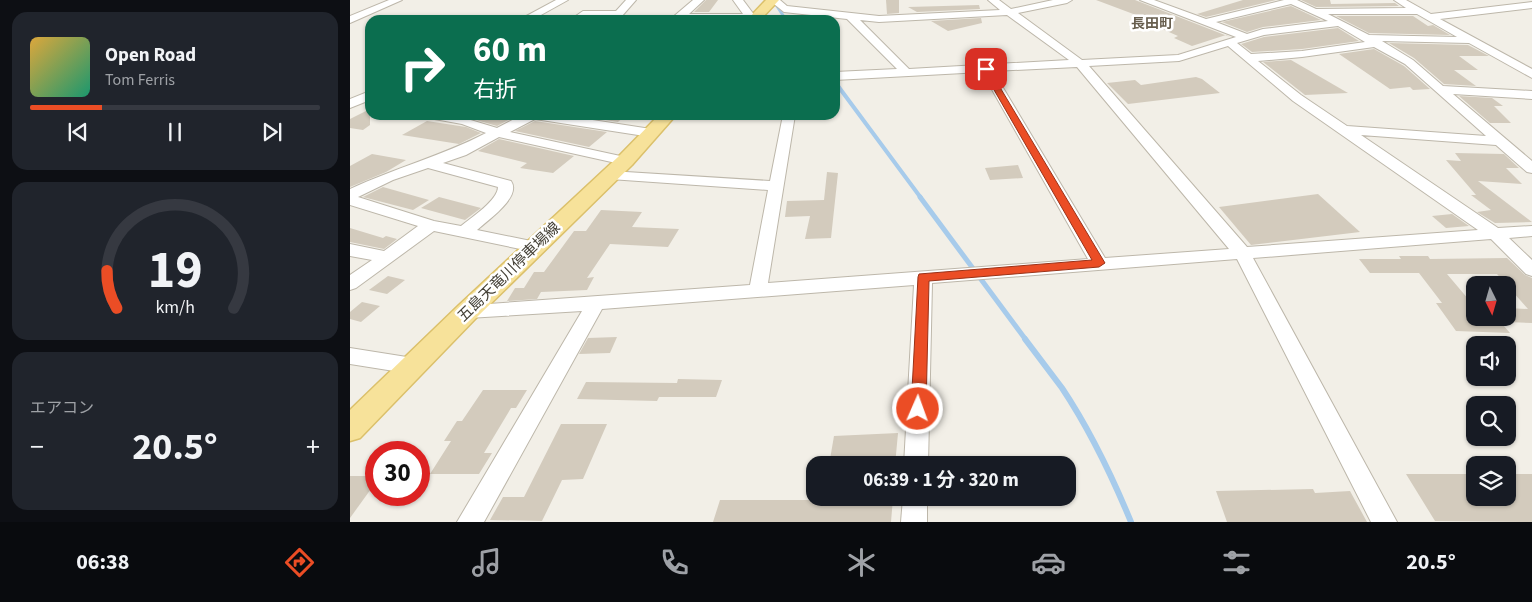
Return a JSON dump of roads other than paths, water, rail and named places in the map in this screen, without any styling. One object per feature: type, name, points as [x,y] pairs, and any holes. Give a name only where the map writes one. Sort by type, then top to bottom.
[{"type":"main road","name":"五島天竜川停車場線","points":[[350,429],[468,311],[617,168],[663,120]]},
{"type":"street","points":[[350,20],[397,0]]},
{"type":"street","points":[[534,15],[563,0]]},
{"type":"street","points":[[582,15],[619,14],[631,0]]},
{"type":"street","points":[[682,15],[699,0]]},
{"type":"street","points":[[738,0],[763,10]]},
{"type":"street","points":[[994,0],[1081,64],[1242,253],[1384,522]]},
{"type":"street","points":[[716,15],[784,9],[878,18],[1010,12],[1067,0]]},
{"type":"street","points":[[1145,0],[1246,37]]},
{"type":"street","points":[[1399,0],[1532,74]]},
{"type":"street","points":[[1205,22],[1291,1],[1316,11],[1373,40],[1409,62],[1474,118],[1497,141],[1532,169]]},
{"type":"street","points":[[1430,17],[1532,5]]},
{"type":"street","points":[[1316,11],[1419,11]]},
{"type":"street","points":[[850,16],[908,73]]},
{"type":"street","points":[[840,76],[1179,58],[1275,30],[1340,24]]},
{"type":"street","points":[[1275,30],[1316,52]]},
{"type":"street","points":[[1248,58],[1316,52],[1373,40],[1471,40]]},
{"type":"street","points":[[1230,43],[1297,98],[1494,233],[1532,270]]},
{"type":"street","points":[[986,69],[1099,263]]},
{"type":"street","points":[[1439,89],[1532,95]]},
{"type":"street","points":[[460,120],[617,168],[777,186]]},
{"type":"street","points":[[350,195],[388,177],[461,152],[524,120]]},
{"type":"street","points":[[566,120],[651,133]]},
{"type":"street","points":[[758,290],[788,120]]},
{"type":"street","points":[[1344,130],[1497,141]]},
{"type":"street","points":[[429,164],[506,184],[506,192],[497,204],[464,232]]},
{"type":"street","points":[[350,200],[431,225],[535,247]]},
{"type":"street","points":[[350,284],[431,225]]},
{"type":"street","points":[[468,311],[596,303],[1532,231]]},
{"type":"street","points":[[350,250],[387,257]]},
{"type":"street","points":[[916,456],[924,277]]},
{"type":"street","points":[[470,522],[596,303]]},
{"type":"street","points":[[350,356],[413,366]]},
{"type":"street","points":[[914,522],[915,506]]},
{"type":"waterway","points":[[773,0],[783,15]]},
{"type":"waterway","points":[[840,89],[921,198]]},
{"type":"waterway","points":[[920,197],[1026,340]]},
{"type":"waterway","points":[[1025,339],[1062,388],[1082,420],[1108,470],[1131,522]]},
{"type":"district","name":"長田町","points":[[1152,24]]}]
